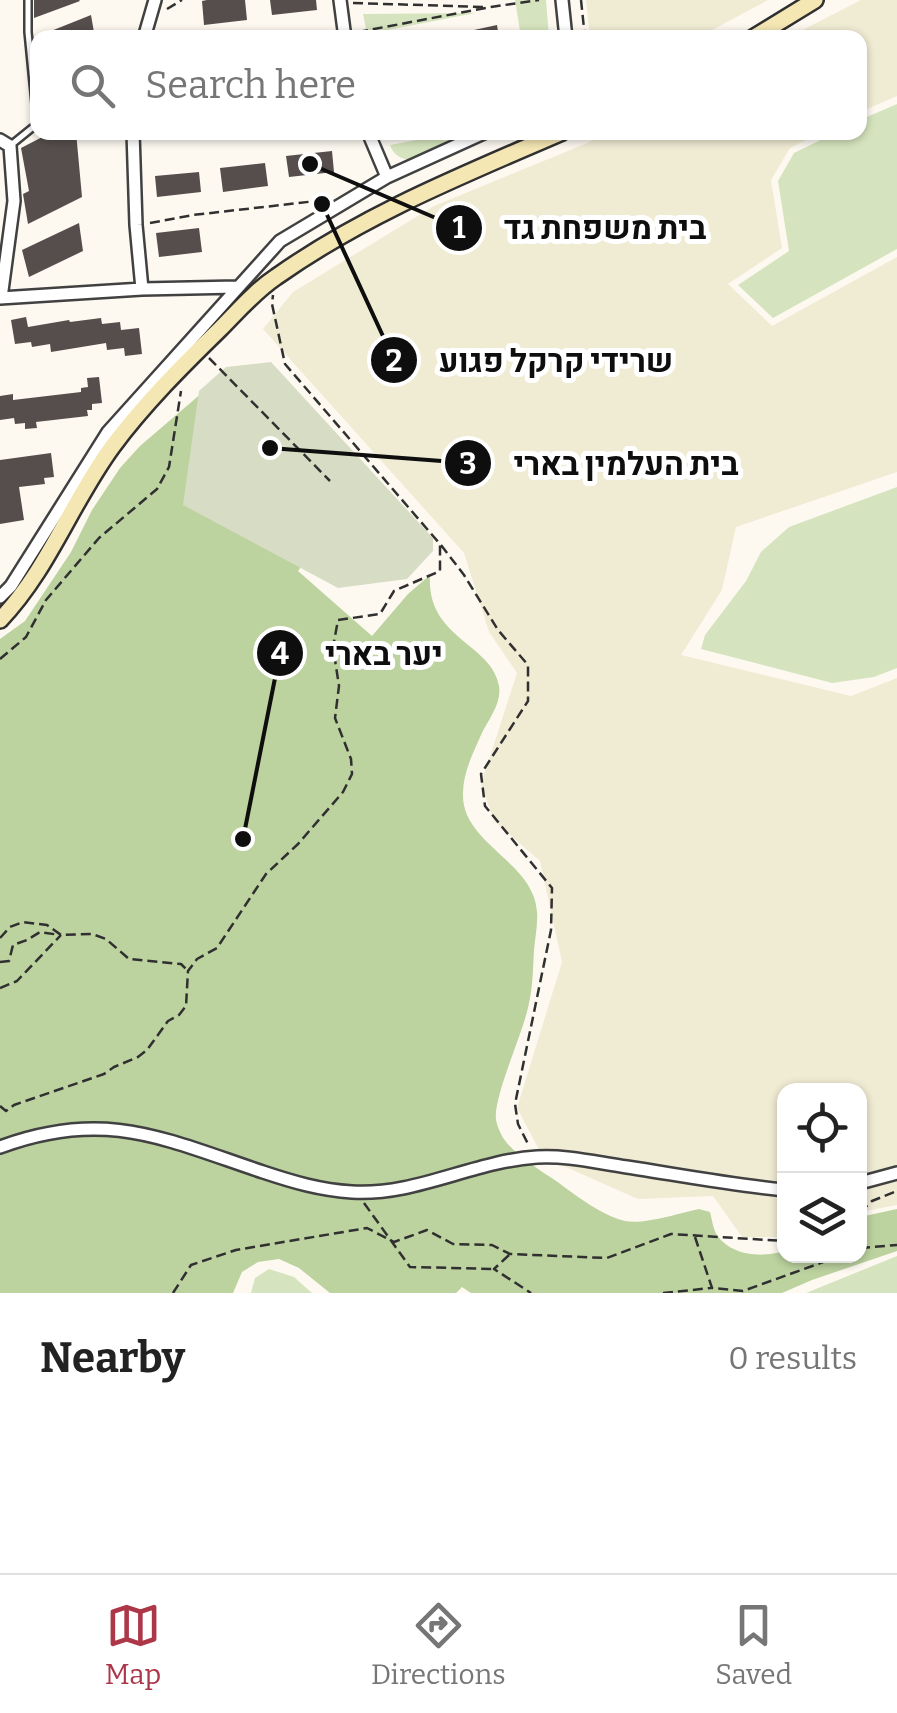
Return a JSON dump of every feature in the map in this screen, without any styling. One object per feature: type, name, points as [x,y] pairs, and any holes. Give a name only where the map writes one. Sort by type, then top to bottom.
[{"type":"street","points":[[562,0],[565,30]]},
{"type":"street","points":[[766,30],[815,0]]},
{"type":"street","points":[[340,2],[344,30]]},
{"type":"street","points":[[146,30],[154,5]]},
{"type":"street","points":[[133,140],[142,290]]},
{"type":"street","points":[[371,140],[387,176]]},
{"type":"street","points":[[0,597],[11,586],[108,432],[280,241],[387,176],[468,140]]},
{"type":"street","points":[[0,620],[27,588],[87,483],[133,420],[273,278],[342,235],[431,188],[543,140]]},
{"type":"street","points":[[5,143],[14,202],[0,298],[237,287]]},
{"type":"street","points":[[0,1147],[54,1130],[135,1131],[318,1189],[356,1193],[404,1187],[539,1156],[777,1189]]},
{"type":"street","points":[[867,1181],[897,1173]]},
{"type":"lane","points":[[28,0],[30,55]]},
{"type":"lane","points":[[5,143],[30,128]]},
{"type":"path","points":[[154,5],[163,10],[182,0]]},
{"type":"path","points":[[375,30],[539,0]]},
{"type":"path","points":[[582,0],[584,30]]},
{"type":"path","points":[[340,2],[491,7]]},
{"type":"path","points":[[136,226],[192,215],[356,196]]},
{"type":"path","points":[[273,278],[272,304],[285,364],[440,544],[498,630],[528,665],[528,701],[481,774],[485,806],[552,888],[551,930],[515,1104],[524,1138],[539,1156]]},
{"type":"path","points":[[200,348],[330,482]]},
{"type":"path","points":[[0,659],[26,637],[46,600],[99,538],[157,488],[169,467],[185,364]]},
{"type":"path","points":[[0,1106],[6,1111],[138,1058],[168,1022],[179,1015],[186,1006],[188,971],[197,959],[217,948],[266,874],[343,792],[352,774],[351,759],[335,718],[339,686],[333,647],[338,620],[380,614],[394,591],[440,571],[440,544]]},
{"type":"path","points":[[0,938],[10,927],[23,922],[47,924],[61,935]]},
{"type":"path","points":[[0,929],[5,933]]},
{"type":"path","points":[[0,962],[9,961],[13,946],[40,932],[92,934],[106,939],[129,959],[181,964],[188,971]]},
{"type":"path","points":[[0,988],[17,980],[61,935]]},
{"type":"path","points":[[867,1206],[897,1191]]},
{"type":"path","points":[[356,1193],[410,1267],[494,1269],[531,1293]]},
{"type":"path","points":[[173,1293],[191,1265],[236,1250],[367,1228],[394,1242],[427,1230],[453,1244],[492,1245],[510,1254],[607,1258],[671,1234],[777,1240]]},
{"type":"path","points":[[694,1234],[712,1288]]},
{"type":"path","points":[[867,1247],[897,1245]]},
{"type":"path","points":[[494,1269],[510,1254]]},
{"type":"path","points":[[663,1293],[712,1288],[743,1291],[821,1263]]},
{"type":"shaded area","points":[[586,0],[768,0],[712,30],[589,30]]},
{"type":"shaded area","points":[[861,0],[897,0],[897,96],[867,109],[867,30],[803,30]]},
{"type":"shaded area","points":[[593,140],[806,140],[790,148],[771,180],[782,248],[728,284],[772,326],[897,257],[897,472],[736,527],[722,590],[681,655],[851,696],[897,678],[897,1205],[867,1211],[867,1083],[777,1083],[777,1237],[742,1237],[713,1196],[638,1199],[543,1157],[517,1108],[562,962],[540,861],[494,821],[481,784],[517,673],[489,632],[464,553],[263,329],[293,292],[434,206]]},
{"type":"green space","points":[[515,0],[546,0],[548,30],[520,30]]},
{"type":"green space","points":[[475,13],[388,30],[366,30],[363,14]]},
{"type":"green space","points":[[897,104],[897,249],[773,318],[738,285],[789,251],[778,181],[794,153],[821,140],[867,140],[867,117]]},
{"type":"green space","points":[[417,140],[468,140],[416,159],[405,159],[390,145]]},
{"type":"green space","points":[[271,362],[433,538],[433,551],[407,579],[338,588],[183,505],[199,391],[226,367]]},
{"type":"green space","points":[[210,386],[306,560],[298,571],[372,636],[430,575],[438,613],[494,672],[498,699],[467,771],[463,793],[465,811],[473,826],[512,865],[533,894],[537,917],[529,1003],[496,1109],[497,1124],[511,1148],[582,1200],[625,1221],[651,1220],[699,1209],[710,1212],[717,1235],[739,1251],[757,1255],[777,1252],[777,1263],[862,1263],[782,1293],[471,1293],[462,1287],[456,1293],[330,1293],[299,1268],[279,1259],[258,1262],[242,1272],[233,1293],[0,1293],[0,639],[25,621],[71,552],[92,510],[140,446]]},
{"type":"green space","points":[[897,487],[897,668],[874,677],[832,683],[701,649],[705,635],[746,581],[761,552],[789,527]]},
{"type":"green space","points":[[897,1209],[897,1251],[867,1261],[867,1215]]},
{"type":"green space","points":[[897,1256],[897,1293],[806,1293]]},
{"type":"green space","points":[[269,1269],[294,1277],[312,1293],[251,1293],[255,1278]]},
{"type":"building","points":[[34,0],[79,0],[80,1],[34,18]]},
{"type":"building","points":[[245,0],[247,20],[204,25],[202,1]]},
{"type":"building","points":[[270,0],[316,0],[317,10],[272,15]]},
{"type":"building","points":[[91,15],[94,30],[54,30]]},
{"type":"building","points":[[36,140],[77,140],[82,197],[28,224],[23,194],[29,191],[21,148]]},
{"type":"building","points":[[332,151],[334,172],[289,177],[286,156]]},
{"type":"building","points":[[265,163],[268,186],[223,192],[220,168]]},
{"type":"building","points":[[199,172],[201,192],[157,197],[155,176]]},
{"type":"building","points":[[79,223],[83,251],[29,277],[22,250]]},
{"type":"building","points":[[199,228],[202,252],[159,257],[156,233]]},
{"type":"building","points":[[26,317],[28,327],[101,318],[102,324],[120,322],[121,330],[139,328],[142,354],[125,356],[124,348],[107,350],[106,343],[51,352],[50,344],[15,344],[11,320]]},
{"type":"building","points":[[99,377],[102,403],[92,404],[88,416],[36,422],[37,428],[25,429],[25,423],[15,424],[14,418],[0,420],[0,396],[13,394],[13,400],[81,392],[81,388],[88,387],[87,378]]},
{"type":"building","points":[[51,453],[54,477],[44,478],[45,484],[19,487],[24,520],[0,524],[0,460]]},
{"type":"place","name":"בית משפחת גד","points":[[310,164]]},
{"type":"place","name":"שרידי קרקל פגוע","points":[[322,204]]},
{"type":"place","name":"בית העלמין בארי","points":[[270,448]]},
{"type":"place","name":"יער בארי","points":[[243,839]]}]
